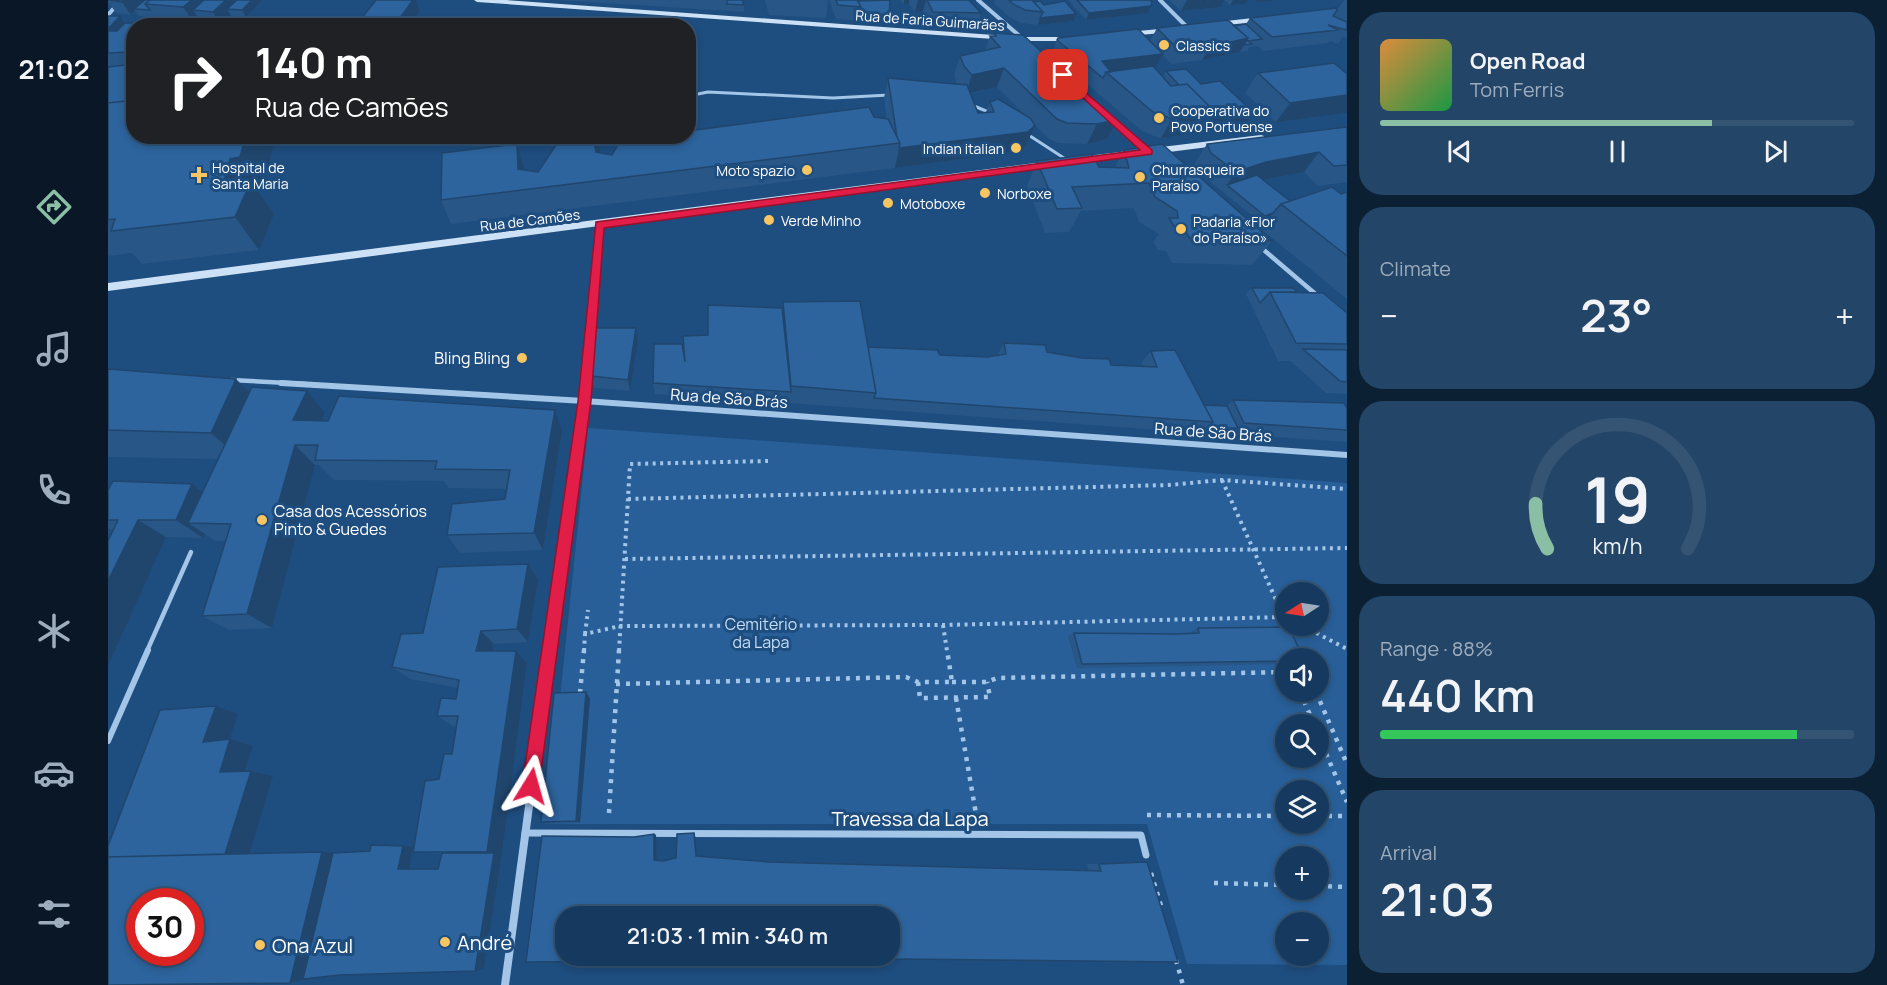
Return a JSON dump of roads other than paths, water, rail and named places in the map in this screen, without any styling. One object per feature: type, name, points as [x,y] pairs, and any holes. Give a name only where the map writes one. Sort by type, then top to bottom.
[{"type":"main road","name":"Rua de Faria Guimarães","points":[[480,0],[1022,39],[1080,38]]},
{"type":"main road","points":[[1211,25],[1268,19]]},
{"type":"main road","points":[[1123,34],[1200,26]]},
{"type":"main road","name":"Rua de Camões","points":[[108,287],[1070,162],[1151,155],[1269,137]]},
{"type":"street","points":[[108,15],[121,0]]},
{"type":"street","points":[[978,0],[1031,46]]},
{"type":"street","points":[[1160,0],[1188,28]]},
{"type":"street","points":[[1104,112],[1151,155]]},
{"type":"street","points":[[505,985],[584,401],[599,225]]},
{"type":"street","points":[[1249,238],[1320,298]]},
{"type":"street","name":"Rua de São Brás","points":[[225,380],[584,401],[1347,455]]},
{"type":"street","name":"Travessa da Lapa","points":[[525,833],[1141,835],[1146,855]]},
{"type":"lane","points":[[696,94],[708,92],[823,98],[892,95]]},
{"type":"lane","points":[[968,104],[979,106],[996,115]]},
{"type":"lane","points":[[1022,131],[1070,162]]},
{"type":"lane","points":[[108,741],[191,552]]},
{"type":"place","name":"Classics","points":[[1164,45]]},
{"type":"place","name":"Cooperativa do Povo Portuense","points":[[1159,118]]},
{"type":"place","name":"Indian italian","points":[[1016,148]]},
{"type":"place","name":"Moto spazio","points":[[807,170]]},
{"type":"place","name":"Hospital de Santa Maria","points":[[199,175]]},
{"type":"place","name":"Churrasqueira Paraíso","points":[[1140,177]]},
{"type":"place","name":"Norboxe","points":[[985,193]]},
{"type":"place","name":"Motoboxe","points":[[888,203]]},
{"type":"place","name":"Verde Minho","points":[[769,220]]},
{"type":"place","name":"Padaria «Flor do Paraíso»","points":[[1181,229]]},
{"type":"place","name":"Bling Bling","points":[[522,358]]},
{"type":"place","name":"Casa dos Acessórios Pinto & Guedes","points":[[262,520]]},
{"type":"place","name":"André","points":[[445,942]]},
{"type":"place","name":"Ona Azul","points":[[260,945]]},
{"type":"park label","name":"Cemitério da Lapa","points":[[761,633]]}]
